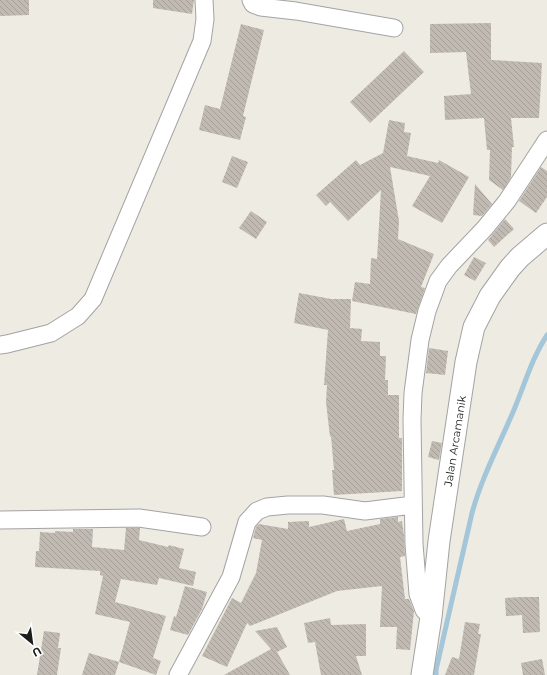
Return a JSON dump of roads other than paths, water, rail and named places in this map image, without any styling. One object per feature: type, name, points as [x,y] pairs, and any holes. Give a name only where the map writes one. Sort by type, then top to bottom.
[{"type":"street","points":[[0,345],[51,333],[78,316],[93,299],[202,41],[205,19],[204,0]]},
{"type":"street","points":[[250,0],[253,4],[261,7],[296,11],[394,28]]},
{"type":"street","points":[[431,617],[424,610],[418,594],[414,544],[412,420],[413,393],[420,340],[432,294],[438,281],[448,266],[485,228],[507,200],[547,140]]},
{"type":"street","name":"Jalan Arcamanik","points":[[422,675],[431,617],[439,541],[466,362],[474,327],[490,296],[510,268],[520,257],[547,234]]},
{"type":"street","points":[[178,675],[231,577],[247,522],[257,511],[267,507],[288,505],[323,505],[365,511],[413,505]]},
{"type":"street","points":[[0,520],[139,518],[202,527]]},
{"type":"waterway","points":[[436,675],[472,513],[484,477],[515,408],[531,366],[547,335]]}]
